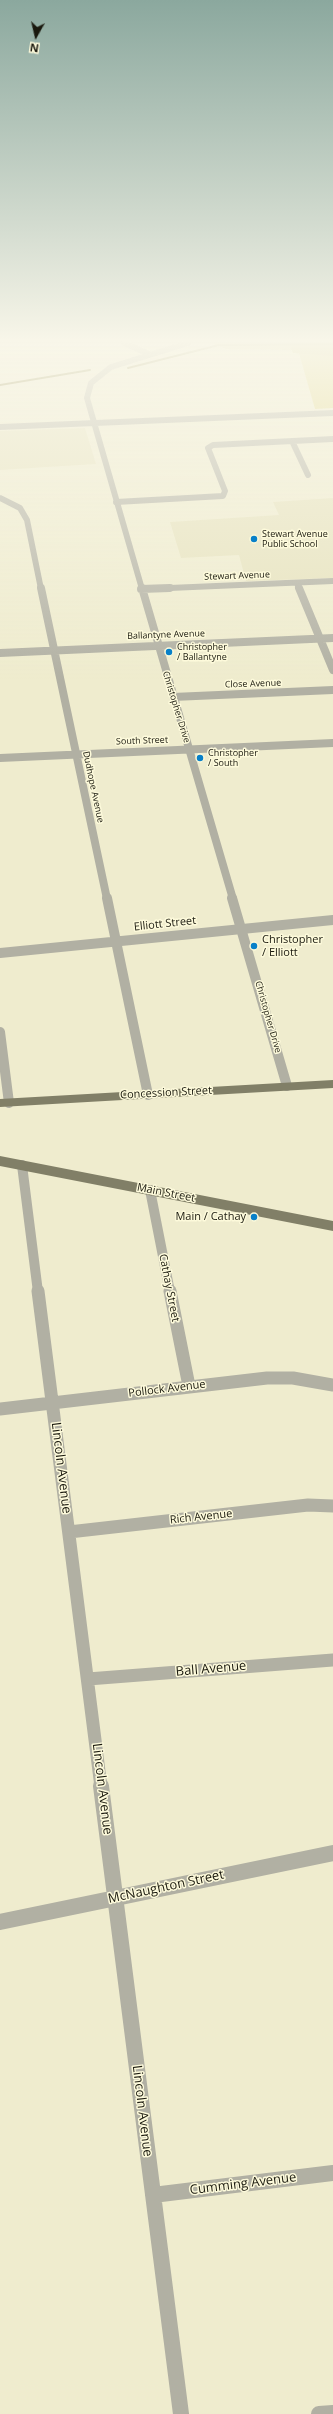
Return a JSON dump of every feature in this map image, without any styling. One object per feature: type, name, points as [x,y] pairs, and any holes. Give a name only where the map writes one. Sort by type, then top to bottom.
[{"type":"main road","name":"Concession Street","points":[[4,1103],[333,1084]]},
{"type":"main road","name":"Main Street","points":[[0,1160],[333,1226]]},
{"type":"street","name":"Christopher Drive","points":[[102,456],[287,1086]]},
{"type":"street","points":[[116,502],[223,496],[225,493],[211,456]]},
{"type":"street","points":[[299,456],[308,475]]},
{"type":"street","name":"Dudhope Avenue","points":[[0,498],[16,505],[26,515],[148,1095]]},
{"type":"street","name":"Stewart Avenue","points":[[142,589],[333,581]]},
{"type":"street","points":[[297,583],[333,670]]},
{"type":"street","name":"Ballantyne Avenue","points":[[0,653],[333,638]]},
{"type":"street","name":"Close Avenue","points":[[173,697],[333,690]]},
{"type":"street","name":"South Street","points":[[0,758],[333,743]]},
{"type":"street","name":"Elliott Street","points":[[0,953],[333,920]]},
{"type":"street","points":[[0,1032],[4,1103]]},
{"type":"street","name":"Lincoln Avenue","points":[[22,1165],[181,2414]]},
{"type":"street","name":"Cathay Street","points":[[150,1190],[189,1386]]},
{"type":"street","name":"Pollock Avenue","points":[[0,1409],[189,1386],[280,1377],[333,1385]]},
{"type":"street","name":"Rich Avenue","points":[[69,1532],[308,1505],[333,1506]]},
{"type":"street","name":"Ball Avenue","points":[[88,1679],[333,1660]]},
{"type":"street","name":"McNaughton Street","points":[[0,1922],[333,1853]]},
{"type":"street","name":"Cumming Avenue","points":[[152,2195],[333,2173]]},
{"type":"street","points":[[319,2414],[333,2413]]},
{"type":"shaded area","points":[[0,456],[93,456],[96,464],[0,470]]},
{"type":"shaded area","name":"Stewart Avenue Public School","points":[[333,498],[333,578],[246,581],[239,555],[181,558],[170,522],[279,515],[273,502]]},
{"type":"place","name":"Stewart Avenue Public School","points":[[254,539]]},
{"type":"place","name":"Christopher / Ballantyne","points":[[169,652]]},
{"type":"place","name":"Christopher / South","points":[[200,758]]},
{"type":"place","name":"Christopher / Elliott","points":[[254,946]]},
{"type":"place","name":"Main / Cathay","points":[[254,1217]]}]
